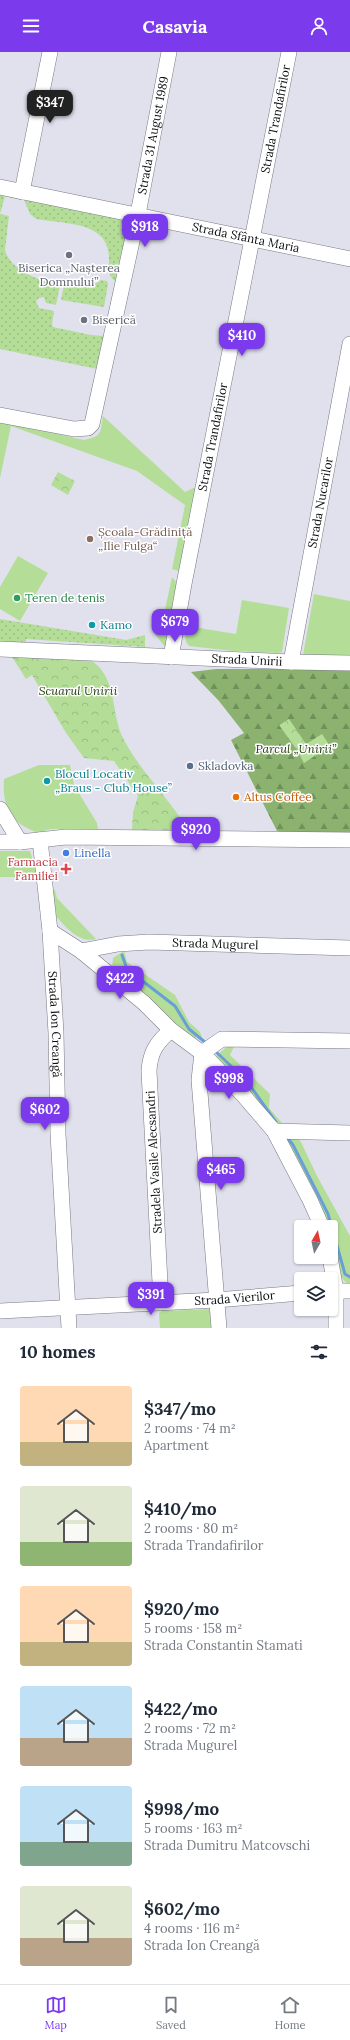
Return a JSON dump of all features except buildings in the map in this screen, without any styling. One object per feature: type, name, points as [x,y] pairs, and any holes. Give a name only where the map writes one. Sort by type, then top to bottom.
[{"type":"street","points":[[22,192],[50,52]]},
{"type":"street","name":"Strada 31 August 1989","points":[[0,415],[74,429],[88,428],[95,418],[138,214],[169,52]]},
{"type":"street","name":"Strada Trandafirilor","points":[[172,657],[289,52]]},
{"type":"street","name":"Strada Sfânta Maria","points":[[0,187],[138,214],[350,259]]},
{"type":"street","name":"Strada Nucarilor","points":[[291,662],[350,344]]},
{"type":"street","name":"Strada Unirii","points":[[0,649],[291,662],[350,663]]},
{"type":"street","points":[[0,809],[20,842]]},
{"type":"street","points":[[0,842],[20,842],[66,837],[350,840]]},
{"type":"street","name":"Strada Ion Creangă","points":[[40,840],[50,931],[56,1033],[58,1134],[69,1328]]},
{"type":"street","points":[[50,931],[81,951],[144,1003],[172,1030],[202,1053],[244,1096],[274,1131],[319,1220]]},
{"type":"street","name":"Strada Mugurel","points":[[81,951],[118,944],[149,942],[350,948]]},
{"type":"street","name":"Stradela Vasile Alecsandri","points":[[161,1302],[149,1071],[150,1058],[154,1048],[160,1039],[172,1030]]},
{"type":"street","points":[[219,1328],[199,1080],[202,1053],[222,1039],[246,1038],[350,1041]]},
{"type":"street","points":[[274,1131],[350,1133]]},
{"type":"street","points":[[332,1264],[339,1291],[336,1328]]},
{"type":"street","name":"Strada Vierilor","points":[[0,1311],[216,1300],[294,1294]]},
{"type":"green space","points":[[0,192],[13,195],[16,199],[5,196],[0,214]]},
{"type":"green space","points":[[27,198],[130,219],[110,308],[115,281],[112,279],[110,273],[107,246],[102,237],[83,226],[36,219],[30,214],[24,200]]},
{"type":"green space","points":[[0,214],[9,216],[5,250],[13,263],[27,274],[44,281],[60,285],[56,305],[46,303],[44,297],[39,298],[36,301],[39,308],[54,311],[53,327],[91,335],[104,336],[97,369],[0,349]]},
{"type":"green space","points":[[101,280],[107,281],[108,284],[104,307],[61,300],[64,285],[79,287],[88,286]]},
{"type":"green space","points":[[103,416],[185,492],[193,488],[198,488],[182,572],[172,569],[185,505],[137,471],[11,426],[0,478],[0,421],[84,440],[94,437],[99,433]]},
{"type":"green space","points":[[58,472],[75,481],[68,495],[51,485]]},
{"type":"green space","name":"Teren de tenis","points":[[18,556],[48,573],[20,621],[0,609],[0,587]]},
{"type":"green space","points":[[172,577],[180,587],[168,648],[165,647],[155,634],[160,633]]},
{"type":"green space","points":[[314,594],[350,601],[350,658],[303,655]]},
{"type":"green space","points":[[242,600],[289,608],[282,652],[233,651],[189,646],[187,644],[185,639],[187,626],[236,634]]},
{"type":"green space","points":[[0,619],[126,640],[145,635],[145,647],[26,639],[26,644],[0,642]]},
{"type":"green space","name":"Scuarul Unirii","points":[[12,657],[92,661],[100,668],[110,686],[119,727],[129,749],[189,832],[132,830],[133,812],[138,796],[114,761],[84,758],[66,733],[32,675],[26,679]]},
{"type":"green space","name":"Parcul „Unirii”","points":[[216,669],[350,669],[350,835],[283,833],[277,831],[231,740],[244,733],[219,701],[191,672]]},
{"type":"green space","points":[[289,719],[306,744],[297,750],[279,725]]},
{"type":"green space","points":[[322,734],[330,746],[304,763],[297,750]]},
{"type":"green space","points":[[39,765],[70,765],[74,785],[97,823],[98,829],[50,829],[38,833],[29,829],[15,819],[7,806],[4,779]]},
{"type":"green space","points":[[0,851],[30,851],[38,877],[0,877]]},
{"type":"green space","points":[[52,890],[55,890],[57,898],[96,939],[90,940],[78,937],[55,915]]},
{"type":"green space","points":[[124,951],[127,962],[175,995],[189,1022],[200,1032],[202,1037],[190,1038],[112,968],[113,958]]},
{"type":"green space","points":[[229,1045],[235,1045],[230,1055],[270,1094],[269,1108],[282,1123],[276,1127],[261,1107],[216,1056]]},
{"type":"green space","points":[[295,1135],[301,1142],[317,1176],[350,1236],[350,1285],[341,1275],[336,1264],[338,1264],[338,1220],[325,1220],[286,1139]]},
{"type":"green space","points":[[212,1309],[214,1328],[160,1328],[159,1313],[162,1311]]},
{"type":"waterway","points":[[122,955],[127,969],[175,1006],[189,1029],[206,1043]]},
{"type":"waterway","points":[[215,1051],[246,1080],[276,1122]]},
{"type":"waterway","points":[[287,1137],[293,1145],[328,1214],[345,1274],[350,1277]]},
{"type":"place","name":"Biserica „Nașterea Domnului”","points":[[69,255]]},
{"type":"place","name":"Biserică","points":[[84,320]]},
{"type":"place","name":"Școala-Grădiniță „Ilie Fulga“","points":[[90,539]]},
{"type":"place","name":"Teren de tenis","points":[[17,598]]},
{"type":"place","name":"Kamo","points":[[92,625]]},
{"type":"place","name":"Skladovka","points":[[190,766]]},
{"type":"place","name":"Blocul Locativ „Braus - Club House”","points":[[47,781]]},
{"type":"place","name":"Altus Coffee","points":[[236,797]]},
{"type":"place","name":"Linella","points":[[66,853]]},
{"type":"place","name":"Farmacia Familiei","points":[[66,869]]}]
